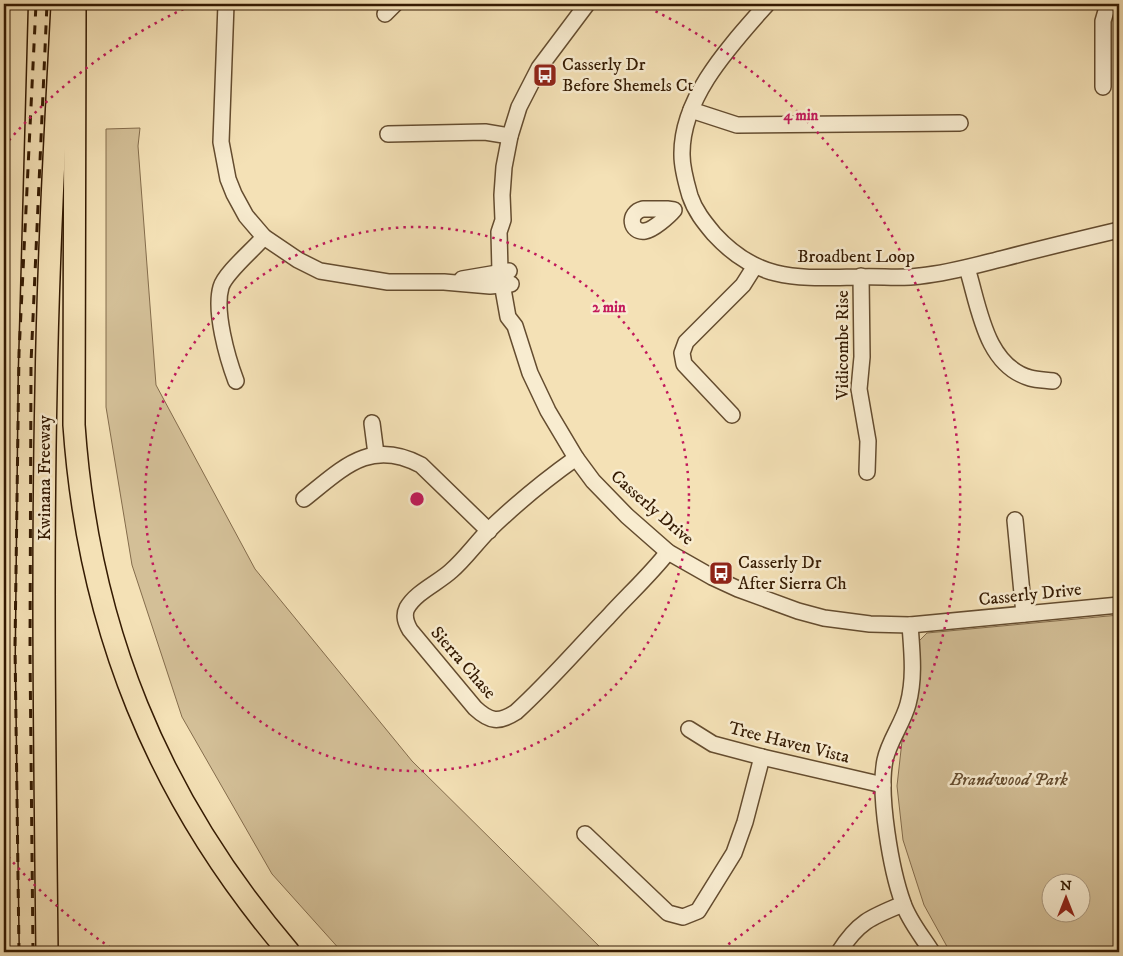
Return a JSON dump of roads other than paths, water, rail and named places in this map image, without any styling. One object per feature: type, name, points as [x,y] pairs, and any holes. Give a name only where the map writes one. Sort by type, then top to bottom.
[{"type":"highway","points":[[4,131],[15,4]]},
{"type":"highway","points":[[8,952],[4,606],[6,374],[15,4]]},
{"type":"highway","name":"Kwinana Freeway","points":[[48,952],[44,636],[46,390],[54,149],[62,4]]},
{"type":"highway","points":[[75,4],[74,425],[80,493],[92,561],[109,628],[131,693],[174,787],[209,847],[228,875],[289,952]]},
{"type":"street","points":[[226,4],[221,142],[224,164],[234,194],[246,216],[264,238],[298,260],[320,271],[388,282],[444,282],[506,278]]},
{"type":"street","name":"Casserly Drive","points":[[587,4],[539,68],[520,107],[510,136],[502,180],[503,220],[499,232],[506,278],[516,313],[515,326],[530,373],[559,432],[593,481],[627,516],[668,552],[712,577],[738,589],[798,611],[848,622],[910,625],[1119,605]]},
{"type":"street","name":"Broadbent Loop","points":[[767,4],[704,82],[691,110],[683,138],[684,173],[693,203],[702,220],[736,254],[755,266],[788,276],[816,278],[861,276],[917,277],[967,268],[1119,230]]},
{"type":"street","points":[[1103,87],[1103,21],[1108,4]]},
{"type":"street","points":[[691,110],[737,125],[960,123]]},
{"type":"street","points":[[388,134],[484,132],[510,136]]},
{"type":"street","points":[[674,210],[693,203]]},
{"type":"street","points":[[236,381],[226,354],[220,306],[221,286],[264,238]]},
{"type":"street","points":[[732,416],[684,364],[682,352],[686,342],[743,285],[755,266]]},
{"type":"street","points":[[967,268],[988,336],[997,354],[1007,366],[1018,373],[1030,378],[1053,381]]},
{"type":"street","name":"Vidicombe Rise","points":[[861,276],[862,358],[859,390],[868,441],[867,472]]},
{"type":"street","points":[[372,423],[376,454]]},
{"type":"street","points":[[304,499],[357,460],[376,454],[392,454],[421,465],[489,530]]},
{"type":"street","name":"Sierra Chase","points":[[576,458],[546,479],[489,530],[451,571],[415,599],[405,614],[410,630],[475,708],[485,717],[494,720],[508,717],[542,687],[668,552]]},
{"type":"street","points":[[1015,520],[1024,614]]},
{"type":"street","points":[[910,625],[913,672],[908,705],[885,760],[883,785],[893,863],[903,904],[916,930],[932,952]]},
{"type":"street","name":"Tree Haven Vista","points":[[689,729],[713,744],[883,785]]},
{"type":"street","points":[[584,834],[668,913],[683,917],[698,910],[734,853],[745,822],[762,757]]},
{"type":"street","points":[[839,952],[850,934],[868,920],[903,904]]},
{"type":"railway","points":[[19,952],[15,645],[19,353],[36,4]]},
{"type":"railway","points":[[33,952],[30,653],[31,363],[47,4]]},
{"type":"place","name":"Casserly Dr Before Shemels Ct","points":[[545,75]]},
{"type":"place","name":"Casserly Dr After Sierra Ch","points":[[721,573]]},
{"type":"park label","name":"Brandwood Park","points":[[1009,780]]}]
